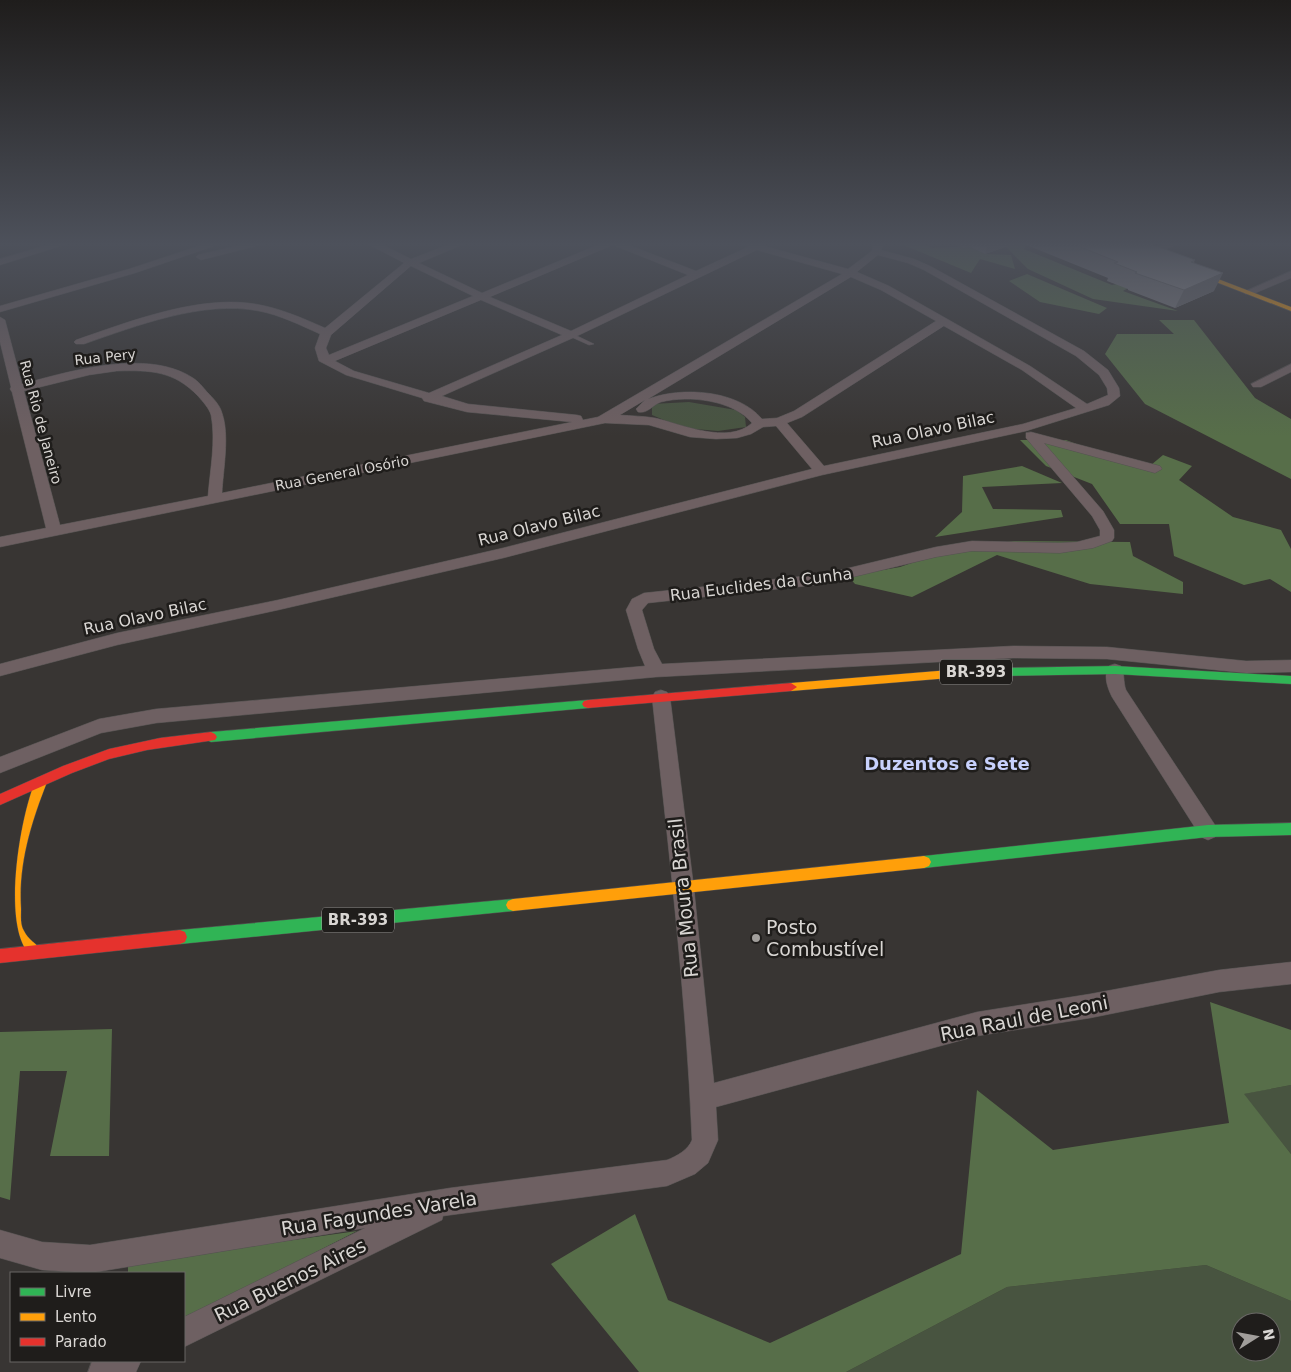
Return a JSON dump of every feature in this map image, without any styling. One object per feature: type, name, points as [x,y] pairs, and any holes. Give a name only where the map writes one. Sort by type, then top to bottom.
[{"type":"main road","name":"BR-393","points":[[0,800],[77,765],[108,754],[143,746],[204,738],[661,697],[962,673],[1115,670],[1291,680]]},
{"type":"main road","points":[[34,951],[23,943],[16,933],[12,907],[14,868],[18,845],[41,782]]},
{"type":"main road","name":"BR-393","points":[[0,956],[34,951],[683,889],[1208,831],[1291,829]]},
{"type":"street","points":[[80,342],[116,329],[153,319],[212,308]]},
{"type":"street","points":[[257,308],[288,315],[326,332]]},
{"type":"street","points":[[355,308],[326,332],[321,341],[320,350],[325,361],[336,368],[428,398],[467,408],[563,419],[651,421],[675,430],[709,435],[747,432],[756,429],[758,420]]},
{"type":"street","points":[[325,361],[455,308]]},
{"type":"street","points":[[508,308],[571,335]]},
{"type":"street","points":[[428,398],[627,308]]},
{"type":"street","name":"Rua General Osório","points":[[0,542],[609,419],[674,377],[792,308]]},
{"type":"street","points":[[921,308],[1026,368],[1086,409]]},
{"type":"street","name":"Rua Olavo Bilac","points":[[0,670],[117,639],[364,586],[503,553],[821,471],[1029,433],[1105,402],[1114,396],[1114,390],[1102,372],[1087,357],[999,308]]},
{"type":"street","name":"Rua Rio de Janeiro","points":[[0,320],[16,389],[54,531]]},
{"type":"street","points":[[609,419],[644,408],[654,400],[668,397],[697,397],[731,403],[758,420],[779,422],[798,414],[944,321]]},
{"type":"street","name":"Rua Pery","points":[[16,389],[83,372],[113,368],[140,367],[158,369],[175,373],[191,381],[203,393],[217,416],[215,498]]},
{"type":"street","points":[[1257,384],[1291,367]]},
{"type":"street","points":[[644,408],[645,415],[651,421]]},
{"type":"street","points":[[779,422],[821,471]]},
{"type":"street","points":[[1029,433],[1156,469]]},
{"type":"street","name":"Rua Euclides da Cunha","points":[[656,671],[646,650],[634,610],[644,598],[827,579],[859,573],[941,551],[973,546],[1064,547],[1099,542],[1107,538],[1107,530],[1098,514],[1029,433]]},
{"type":"street","points":[[0,765],[99,726],[156,716],[656,671],[1023,652],[1107,653],[1246,667],[1291,666]]},
{"type":"street","points":[[1115,670],[1115,682],[1118,692],[1208,831]]},
{"type":"street","name":"Rua Moura Brasil","points":[[661,697],[683,889],[703,1098]]},
{"type":"street","name":"Rua Raul de Leoni","points":[[703,1098],[977,1024],[1090,1006],[1219,981],[1291,973]]},
{"type":"street","name":"Rua Fagundes Varela","points":[[0,1244],[42,1256],[90,1259],[450,1201],[667,1173],[686,1165],[699,1154],[705,1140],[703,1098]]},
{"type":"street","name":"Rua Buenos Aires","points":[[185,1332],[450,1201]]},
{"type":"lane","points":[[571,335],[590,344]]},
{"type":"green space","points":[[1070,308],[1107,308],[1099,314]]},
{"type":"green space","points":[[1157,308],[1170,308],[1178,311]]},
{"type":"green space","points":[[1159,320],[1194,320],[1255,398],[1291,419],[1291,479],[1145,404],[1105,354],[1117,334],[1174,334]]},
{"type":"green space","points":[[689,402],[736,410],[745,417],[746,427],[718,431],[683,428],[652,415],[652,404]]},
{"type":"green space","points":[[1020,440],[1066,440],[1145,470],[1163,455],[1192,466],[1179,480],[1233,517],[1281,530],[1291,549],[1291,592],[1270,579],[1244,585],[1174,556],[1169,524],[1120,524],[1092,484],[1046,466]]},
{"type":"green space","points":[[1022,466],[1062,483],[982,487],[993,509],[1061,510],[1063,517],[935,537],[962,512],[963,476]]},
{"type":"green space","points":[[1014,541],[1130,542],[1133,556],[1183,582],[1183,594],[1090,584],[997,555],[912,597],[855,584],[848,576],[900,567],[946,551]]},
{"type":"green space","points":[[1210,1002],[1291,1030],[1291,1085],[1244,1094],[1291,1154],[1291,1301],[1206,1265],[1007,1287],[846,1372],[639,1372],[551,1264],[635,1214],[668,1300],[770,1343],[961,1254],[977,1090],[1053,1150],[1229,1123]]},
{"type":"green space","points":[[112,1029],[109,1156],[50,1156],[67,1071],[20,1071],[10,1200],[0,1197],[0,1032]]},
{"type":"green space","points":[[1291,1085],[1291,1154],[1243,1094]]},
{"type":"green space","points":[[357,1231],[185,1319],[185,1272],[128,1272],[128,1263]]},
{"type":"green space","points":[[1206,1265],[1291,1301],[1291,1372],[846,1372],[1007,1287]]},
{"type":"traffic: fast","points":[[996,672],[1115,670],[1291,680]]},
{"type":"traffic: fast","points":[[211,737],[588,704]]},
{"type":"traffic: fast","points":[[924,862],[1208,831],[1291,829]]},
{"type":"traffic: fast","points":[[180,937],[513,905]]},
{"type":"traffic: slow","points":[[791,687],[996,672]]},
{"type":"traffic: slow","points":[[34,951],[21,940],[16,930],[13,895],[19,846],[41,782]]},
{"type":"traffic: slow","points":[[513,905],[924,862]]},
{"type":"traffic: jam","points":[[588,704],[791,687]]},
{"type":"traffic: jam","points":[[0,800],[95,758],[160,743],[211,737]]},
{"type":"traffic: jam","points":[[0,956],[180,937]]},
{"type":"place","name":"Posto Combustível","points":[[756,938]]},
{"type":"district","name":"Duzentos e Sete","points":[[947,764]]}]
